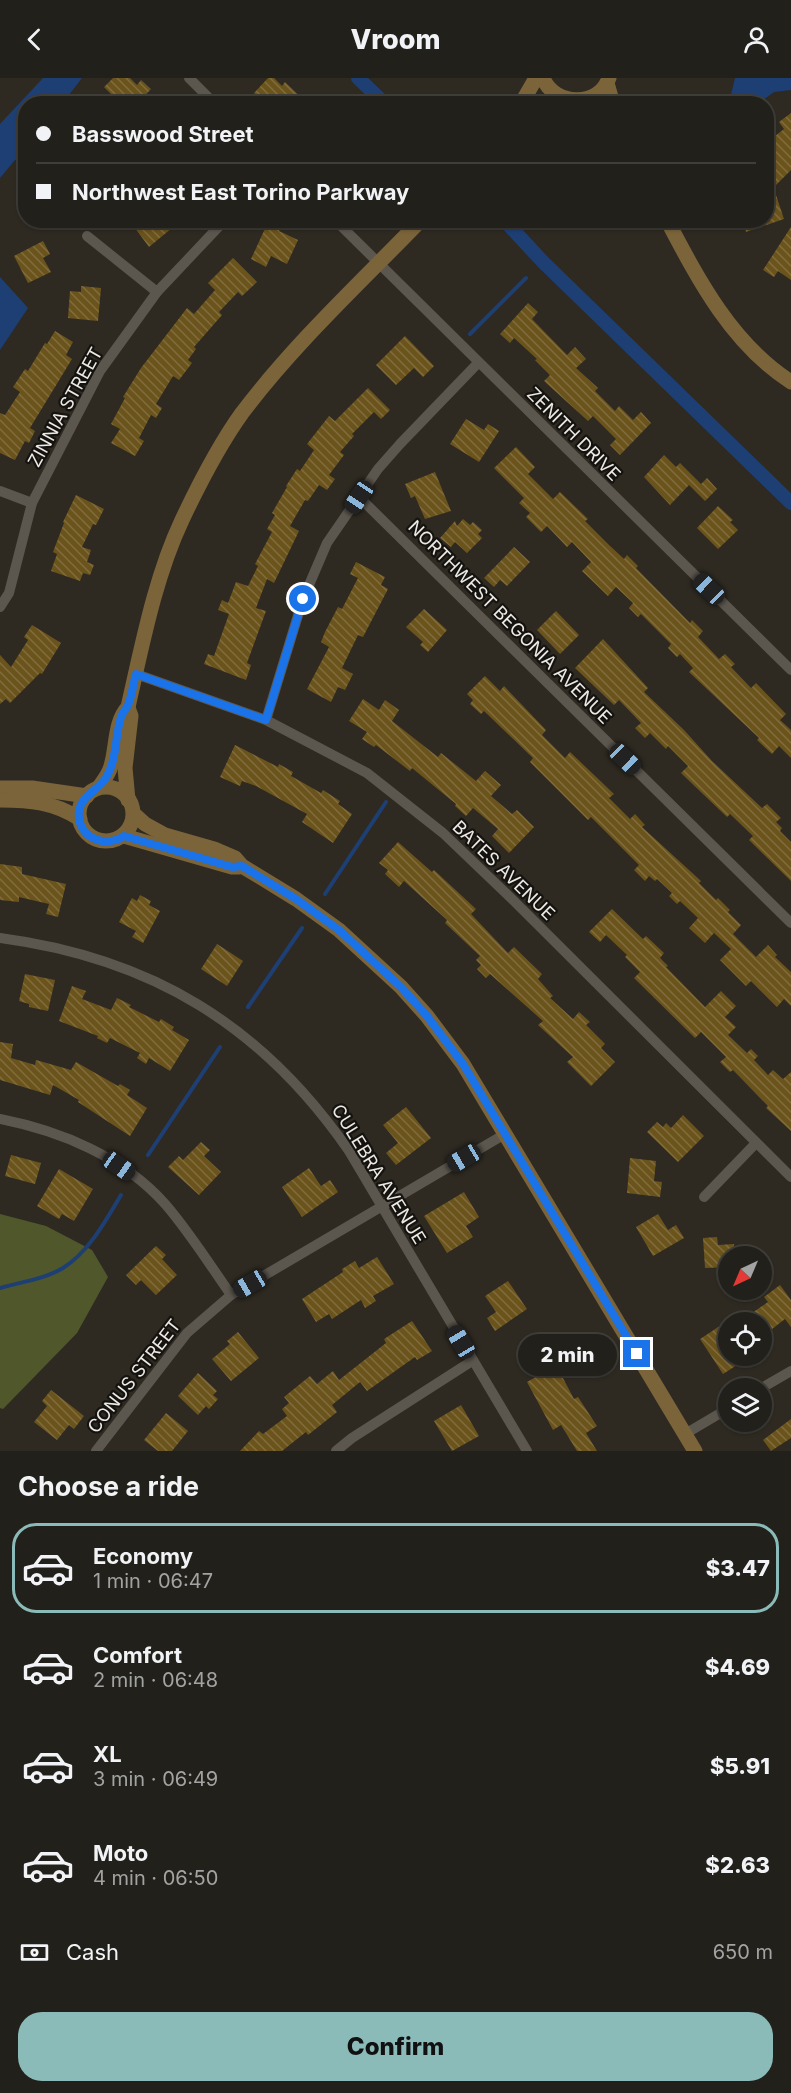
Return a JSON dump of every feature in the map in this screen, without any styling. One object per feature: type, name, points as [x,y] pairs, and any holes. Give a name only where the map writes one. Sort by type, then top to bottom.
[{"type":"street","points":[[189,78],[207,96]]},
{"type":"street","points":[[526,96],[536,78]]},
{"type":"street","points":[[543,78],[551,91],[558,96]]},
{"type":"street","points":[[590,96],[598,93],[608,81]]},
{"type":"street","points":[[608,81],[611,96]]},
{"type":"street","name":"ZINNIA STREET","points":[[0,607],[9,593],[32,502],[100,370],[157,292],[217,228]]},
{"type":"street","name":"ZENITH DRIVE","points":[[343,228],[791,670]]},
{"type":"street","points":[[0,800],[56,806],[80,819],[88,834],[96,840],[111,842],[124,836],[133,821],[125,768],[130,716],[128,707],[162,572],[181,522],[207,471],[241,415],[283,363],[413,228]]},
{"type":"street","points":[[671,228],[695,274],[718,310],[745,344],[791,382]]},
{"type":"street","points":[[87,236],[157,292]]},
{"type":"street","points":[[266,720],[303,599],[327,543],[400,444],[478,363]]},
{"type":"street","points":[[0,491],[32,502]]},
{"type":"street","name":"NORTHWEST BEGONIA AVENUE","points":[[359,497],[791,923]]},
{"type":"street","name":"BATES AVENUE","points":[[136,674],[266,720],[367,773],[443,833],[791,1177]]},
{"type":"street","points":[[80,819],[82,804],[107,776],[122,714],[128,707]]},
{"type":"street","points":[[0,788],[93,791],[115,788],[155,830],[214,849],[234,858],[242,866],[296,899],[339,930],[401,987],[427,1016],[463,1064],[695,1451]]},
{"type":"street","points":[[124,836],[232,867],[242,866]]},
{"type":"street","name":"CULEBRA AVENUE","points":[[0,938],[92,956],[121,966],[198,1004],[238,1031],[275,1064],[324,1116],[349,1151],[527,1451]]},
{"type":"street","points":[[0,1119],[32,1125],[65,1136],[90,1148],[142,1182],[164,1203],[180,1223],[231,1295]]},
{"type":"street","name":"CONUS STREET","points":[[96,1451],[187,1333],[231,1295],[505,1134]]},
{"type":"street","points":[[704,1197],[756,1143]]},
{"type":"street","points":[[336,1451],[352,1437],[472,1361]]},
{"type":"street","points":[[772,1382],[791,1371]]},
{"type":"street","points":[[685,1434],[718,1414]]},
{"type":"green space","points":[[0,1214],[46,1226],[92,1250],[108,1277],[77,1333],[3,1409],[0,1408]]},
{"type":"water","points":[[43,78],[82,78],[68,96],[26,96]]},
{"type":"water","points":[[735,78],[791,78],[791,90],[774,92],[769,96],[731,96]]},
{"type":"water","points":[[18,105],[18,158],[0,178],[0,124]]},
{"type":"water","points":[[0,277],[28,308],[0,350]]},
{"type":"building","points":[[113,78],[130,78],[137,85],[141,80],[151,89],[144,96],[111,96],[104,87]]},
{"type":"building","points":[[268,78],[274,78],[282,86],[285,82],[300,96],[257,96],[254,93]]},
{"type":"building","points":[[791,113],[791,170],[775,186],[774,137],[784,129],[779,122]]},
{"type":"building","points":[[776,195],[784,219],[774,222],[774,196]]},
{"type":"building","points":[[791,227],[791,280],[778,271],[774,277],[763,270]]},
{"type":"building","points":[[135,228],[172,228],[149,247]]},
{"type":"building","points":[[265,228],[281,228],[279,231],[298,240],[287,264],[271,256],[266,267],[251,259]]},
{"type":"building","points":[[745,228],[758,228],[746,232]]},
{"type":"building","points":[[43,241],[50,254],[43,258],[51,272],[28,283],[14,256]]},
{"type":"building","points":[[233,258],[257,282],[242,296],[238,292],[219,312],[222,315],[194,347],[196,349],[188,360],[192,363],[179,380],[173,376],[156,404],[162,408],[156,418],[151,415],[139,438],[144,441],[135,456],[111,443],[120,429],[111,424],[125,398],[123,397],[141,368],[187,308],[194,314],[215,290],[208,283]]},
{"type":"building","points":[[81,286],[101,288],[98,321],[68,318],[70,291],[81,292]]},
{"type":"building","points":[[528,303],[538,312],[532,319],[567,355],[575,347],[586,359],[576,368],[598,388],[595,391],[615,411],[619,406],[633,420],[641,412],[651,423],[620,455],[610,445],[616,439],[593,416],[588,421],[544,381],[550,375],[535,360],[537,359],[514,338],[510,343],[500,334]]},
{"type":"building","points":[[55,331],[73,342],[66,355],[72,359],[30,428],[35,431],[29,443],[25,441],[15,460],[0,453],[0,413],[5,415],[20,392],[13,387],[25,369],[28,371]]},
{"type":"building","points":[[405,336],[434,366],[423,377],[414,368],[396,385],[376,365]]},
{"type":"building","points":[[368,388],[390,410],[381,419],[374,412],[352,434],[354,436],[340,452],[344,455],[329,475],[335,479],[327,490],[319,485],[308,501],[305,500],[290,526],[299,531],[274,583],[267,579],[256,608],[266,611],[247,663],[251,665],[246,680],[204,664],[208,654],[214,656],[229,614],[218,610],[222,600],[228,603],[236,582],[248,586],[258,566],[255,564],[272,532],[267,529],[275,515],[272,513],[297,469],[300,471],[314,450],[307,444],[329,416],[335,421]]},
{"type":"building","points":[[466,419],[484,430],[488,424],[499,431],[479,462],[450,444]]},
{"type":"building","points":[[516,447],[535,467],[528,474],[553,499],[560,492],[588,519],[585,521],[608,544],[624,559],[627,555],[638,566],[636,568],[690,623],[692,620],[703,631],[698,637],[719,659],[725,654],[735,664],[731,667],[751,688],[756,683],[786,714],[780,720],[791,730],[791,758],[779,746],[772,754],[757,740],[759,738],[689,672],[693,668],[680,654],[677,657],[668,648],[671,644],[641,614],[638,617],[629,608],[633,603],[616,587],[608,596],[582,571],[591,562],[572,542],[567,547],[547,526],[541,532],[526,517],[530,513],[519,503],[524,498],[494,468]]},
{"type":"building","points":[[664,455],[676,467],[680,463],[701,484],[707,478],[717,489],[705,501],[689,485],[670,505],[644,477]]},
{"type":"building","points":[[435,472],[451,511],[425,519],[415,496],[411,498],[405,484]]},
{"type":"building","points":[[76,495],[104,509],[96,525],[93,524],[82,547],[91,550],[87,562],[94,565],[90,575],[83,573],[80,581],[51,571],[57,554],[53,552],[63,522]]},
{"type":"building","points":[[718,506],[733,520],[730,522],[738,530],[718,549],[697,528]]},
{"type":"building","points":[[463,519],[470,525],[473,522],[482,530],[478,534],[482,538],[467,553],[455,542],[451,547],[440,538],[455,521],[457,526]]},
{"type":"building","points":[[514,547],[530,562],[507,586],[500,580],[494,587],[484,578]]},
{"type":"building","points":[[356,562],[385,577],[381,585],[388,589],[363,637],[358,635],[342,668],[353,674],[345,690],[338,687],[331,702],[307,689],[329,647],[321,642],[325,632],[338,607],[342,609],[358,578],[350,574]]},
{"type":"building","points":[[424,609],[447,630],[428,652],[420,645],[423,642],[406,627]]},
{"type":"building","points":[[556,611],[579,635],[560,654],[537,630]]},
{"type":"building","points":[[32,625],[61,643],[42,674],[40,673],[10,703],[6,699],[0,704],[0,655],[11,667],[28,640],[24,637]]},
{"type":"building","points":[[603,639],[648,688],[644,692],[684,730],[712,761],[762,808],[767,804],[781,818],[776,822],[782,828],[780,831],[791,842],[791,881],[749,840],[753,836],[730,814],[727,817],[681,773],[688,766],[668,746],[666,749],[650,733],[645,738],[635,728],[641,723],[619,700],[614,705],[575,668]]},
{"type":"building","points":[[485,676],[500,691],[504,686],[546,730],[542,735],[565,758],[570,752],[614,794],[609,798],[630,819],[635,814],[645,825],[642,827],[701,881],[699,883],[716,900],[718,898],[730,910],[728,912],[741,925],[733,934],[756,957],[768,945],[777,955],[775,957],[791,972],[791,1006],[784,999],[777,1007],[751,981],[746,986],[720,960],[731,949],[714,933],[705,943],[689,928],[698,918],[680,901],[677,904],[669,896],[672,893],[657,879],[655,881],[649,876],[645,881],[634,870],[639,865],[591,817],[588,820],[530,762],[533,758],[484,711],[481,714],[470,704],[473,700],[467,694]]},
{"type":"building","points":[[363,699],[379,710],[385,700],[399,710],[392,721],[438,757],[441,753],[476,781],[485,771],[501,785],[491,796],[512,814],[517,810],[534,827],[509,853],[492,836],[498,829],[473,808],[466,816],[455,806],[456,804],[412,768],[410,771],[376,745],[374,747],[362,739],[367,732],[349,721]]},
{"type":"building","points":[[235,745],[278,767],[279,764],[293,772],[291,776],[321,793],[323,790],[340,801],[338,804],[352,814],[333,843],[302,822],[307,814],[256,786],[242,781],[240,786],[220,777]]},
{"type":"building","points":[[398,842],[432,872],[434,870],[476,909],[471,914],[508,953],[514,947],[542,974],[538,979],[553,996],[550,998],[573,1019],[579,1012],[590,1022],[586,1025],[605,1044],[601,1048],[615,1062],[591,1086],[567,1062],[573,1057],[538,1025],[543,1021],[490,974],[486,978],[477,969],[481,965],[476,960],[480,956],[445,923],[447,920],[404,881],[399,887],[385,874],[388,870],[379,863]]},
{"type":"building","points":[[0,864],[22,867],[22,874],[66,884],[58,917],[46,914],[49,904],[19,897],[19,902],[0,900]]},
{"type":"building","points":[[140,895],[151,901],[149,905],[160,911],[143,943],[132,937],[136,931],[119,922],[132,898],[137,901]]},
{"type":"building","points":[[612,909],[643,939],[646,936],[664,953],[660,958],[668,966],[666,967],[705,1007],[721,991],[736,1006],[725,1017],[736,1027],[728,1035],[747,1053],[751,1049],[758,1056],[754,1060],[768,1075],[773,1070],[783,1079],[791,1072],[791,1131],[766,1108],[768,1106],[733,1070],[730,1072],[720,1062],[726,1057],[701,1032],[695,1038],[634,978],[640,972],[625,957],[627,955],[606,935],[600,942],[589,932]]},
{"type":"building","points":[[217,944],[243,961],[227,986],[201,969]]},
{"type":"building","points":[[25,974],[55,980],[48,1011],[29,1007],[29,1004],[19,1001]]},
{"type":"building","points":[[72,986],[86,991],[82,999],[111,1010],[117,998],[131,1005],[129,1007],[159,1022],[161,1019],[174,1027],[172,1030],[189,1040],[170,1071],[149,1058],[146,1064],[137,1058],[140,1053],[110,1038],[107,1043],[97,1038],[98,1036],[59,1021]]},
{"type":"building","points":[[0,1042],[13,1044],[11,1058],[35,1065],[36,1060],[71,1070],[76,1062],[118,1086],[120,1084],[130,1090],[127,1095],[147,1108],[130,1136],[78,1102],[79,1100],[53,1085],[50,1095],[0,1080]]},
{"type":"building","points":[[406,1107],[431,1138],[396,1165],[386,1153],[398,1143],[383,1125]]},
{"type":"building","points":[[683,1115],[704,1136],[678,1162],[647,1132],[657,1122],[663,1127],[666,1123],[671,1128]]},
{"type":"building","points":[[201,1142],[210,1150],[204,1156],[221,1172],[199,1195],[168,1167],[179,1156],[183,1160]]},
{"type":"building","points":[[11,1155],[41,1163],[35,1184],[5,1176]]},
{"type":"building","points":[[630,1158],[656,1161],[654,1181],[662,1182],[660,1197],[627,1193]]},
{"type":"building","points":[[309,1168],[321,1186],[330,1180],[338,1192],[302,1217],[282,1187]]},
{"type":"building","points":[[59,1169],[93,1189],[74,1221],[62,1214],[59,1219],[37,1206]]},
{"type":"building","points":[[464,1192],[479,1217],[466,1226],[473,1237],[447,1253],[424,1216]]},
{"type":"building","points":[[658,1214],[668,1230],[676,1225],[684,1238],[653,1256],[636,1227]]},
{"type":"building","points":[[717,1237],[718,1245],[734,1244],[734,1246],[718,1246],[718,1267],[705,1268],[703,1238]]},
{"type":"building","points":[[156,1246],[166,1255],[162,1259],[177,1275],[156,1295],[141,1280],[136,1285],[126,1275]]},
{"type":"building","points":[[377,1257],[394,1284],[373,1296],[376,1301],[365,1308],[361,1300],[332,1319],[329,1314],[316,1322],[302,1299],[343,1272],[342,1269],[355,1261],[359,1268]]},
{"type":"building","points":[[508,1281],[527,1309],[495,1331],[487,1318],[496,1312],[485,1296]]},
{"type":"building","points":[[780,1285],[791,1300],[791,1327],[785,1319],[772,1329],[772,1312],[753,1312],[768,1302],[766,1300],[772,1300],[772,1291]]},
{"type":"building","points":[[412,1321],[432,1351],[417,1360],[415,1357],[367,1391],[360,1382],[332,1405],[337,1412],[308,1435],[306,1432],[282,1451],[240,1451],[259,1431],[263,1434],[287,1416],[282,1409],[289,1403],[284,1397],[310,1376],[317,1384],[333,1371],[339,1380],[386,1343],[384,1339]]},
{"type":"building","points":[[718,1327],[718,1366],[735,1366],[723,1374],[700,1339]]},
{"type":"building","points":[[238,1332],[259,1358],[231,1381],[212,1359],[230,1344],[227,1341]]},
{"type":"building","points":[[556,1365],[574,1399],[578,1397],[597,1426],[586,1433],[597,1451],[577,1451],[561,1425],[553,1430],[527,1382]]},
{"type":"building","points":[[198,1373],[217,1391],[213,1395],[218,1399],[209,1409],[206,1406],[198,1415],[178,1396]]},
{"type":"building","points":[[51,1390],[84,1416],[74,1429],[69,1425],[57,1440],[34,1422],[47,1406],[42,1401]]},
{"type":"building","points":[[461,1405],[479,1436],[452,1451],[434,1421]]},
{"type":"building","points":[[166,1413],[188,1431],[172,1451],[158,1451],[144,1440]]},
{"type":"building","points":[[791,1419],[791,1438],[771,1451],[763,1440]]},
{"type":"waterway","points":[[358,78],[377,96]]},
{"type":"waterway","points":[[511,228],[543,262],[791,503]]},
{"type":"waterway","points":[[470,334],[526,278]]},
{"type":"waterway","points":[[325,894],[386,802]]},
{"type":"waterway","points":[[248,1007],[302,928]]},
{"type":"waterway","points":[[148,1155],[220,1047]]},
{"type":"waterway","points":[[0,1288],[48,1275],[63,1268],[89,1244],[121,1195]]},
{"type":"route","points":[[303,599],[266,720],[136,674],[128,707],[122,714],[107,776],[99,787],[87,796],[79,812],[83,826],[96,840],[111,842],[124,836],[232,867],[242,866],[296,899],[358,946],[401,987],[427,1016],[463,1064],[637,1354]]}]
